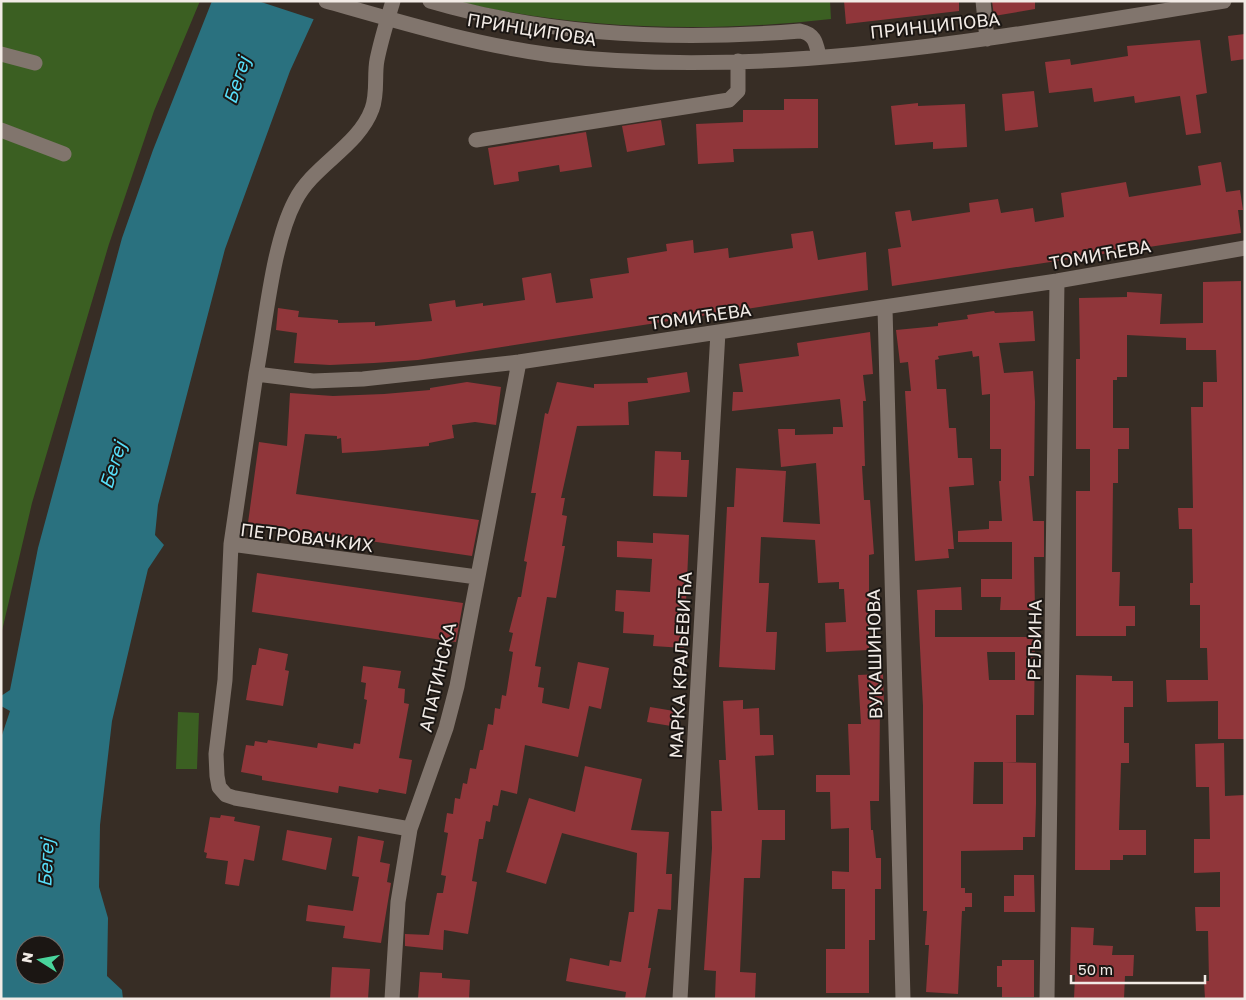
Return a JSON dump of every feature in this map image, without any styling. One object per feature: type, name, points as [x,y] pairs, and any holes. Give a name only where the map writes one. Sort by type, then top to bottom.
[{"type":"street","name":"ПРИНЦИПОВА","points":[[326,1],[445,34],[552,55],[630,61],[738,62],[987,39],[1224,1]]},
{"type":"street","points":[[231,544],[256,374],[280,242],[288,218],[300,194],[364,124],[373,108],[376,62],[393,1]]},
{"type":"street","points":[[430,1],[491,17],[572,29],[632,34],[718,36],[800,31],[809,33],[816,40],[819,56]]},
{"type":"street","points":[[983,1],[987,39]]},
{"type":"street","points":[[1,54],[35,64]]},
{"type":"street","points":[[476,140],[729,100],[738,91],[738,62]]},
{"type":"street","points":[[1,130],[64,154]]},
{"type":"street","name":"ТОМИЋЕВА","points":[[256,374],[313,381],[363,379],[519,362],[1057,281],[1245,248]]},
{"type":"street","name":"РЕЉИНА","points":[[1047,999],[1057,281]]},
{"type":"street","name":"ВУКАШИНОВА","points":[[885,308],[903,999]]},
{"type":"street","name":"МАРКА КРАЉЕВИЋА","points":[[680,999],[718,332]]},
{"type":"street","name":"АПАТИНСКА","points":[[392,999],[398,902],[410,829],[446,728],[457,686],[519,362]]},
{"type":"street","name":"ПЕТРОВАЧКИХ","points":[[410,829],[230,797],[219,787],[216,766],[225,680],[231,544],[477,577]]},
{"type":"green space","points":[[1,1],[200,1],[154,111],[109,244],[32,503],[1,635]]},
{"type":"green space","points":[[455,1],[830,1],[831,19],[736,26],[642,26],[548,18],[501,11]]},
{"type":"green space","points":[[178,712],[199,713],[197,769],[176,769]]},
{"type":"water","name":"Бегеј","points":[[212,1],[322,1],[290,71],[225,249],[158,505],[155,535],[164,545],[148,569],[112,721],[100,825],[99,887],[108,918],[107,976],[122,990],[123,999],[1,999],[1,738],[10,711],[1,706],[1,696],[10,690],[38,548],[122,238],[153,150]]},
{"type":"pier","points":[[258,1],[325,1],[316,20]]},
{"type":"building","points":[[844,1],[959,1],[959,11],[846,24]]},
{"type":"building","points":[[992,1],[1035,1],[1035,9],[994,16]]},
{"type":"building","points":[[1245,34],[1245,59],[1231,61],[1228,36]]},
{"type":"building","points":[[1200,40],[1207,93],[1196,95],[1201,133],[1186,135],[1180,96],[1135,103],[1134,96],[1094,102],[1092,88],[1049,93],[1045,62],[1070,59],[1071,65],[1128,56],[1127,46]]},
{"type":"building","points":[[1034,91],[1038,127],[1005,131],[1002,94]]},
{"type":"building","points":[[784,99],[818,99],[818,148],[733,149],[734,162],[698,164],[696,124],[743,122],[743,110],[784,110]]},
{"type":"building","points":[[918,103],[918,106],[965,104],[967,147],[933,149],[933,142],[895,145],[891,106]]},
{"type":"building","points":[[661,120],[665,145],[627,152],[622,126]]},
{"type":"building","points":[[586,132],[592,167],[560,172],[559,165],[518,172],[519,181],[494,185],[488,148]]},
{"type":"building","points":[[1221,162],[1226,192],[1240,190],[1243,210],[1238,210],[1241,233],[892,286],[888,249],[901,247],[895,212],[910,210],[912,221],[970,212],[969,203],[998,199],[1001,213],[1033,208],[1035,222],[1064,217],[1061,193],[1126,182],[1129,197],[1201,185],[1198,166]]},
{"type":"building","points":[[813,231],[818,260],[866,252],[868,290],[418,360],[374,363],[330,365],[294,363],[297,333],[276,330],[278,308],[299,311],[298,317],[338,320],[338,323],[375,322],[375,326],[432,321],[429,304],[455,300],[456,307],[483,303],[483,306],[525,300],[522,278],[551,273],[556,303],[593,298],[590,279],[629,273],[627,258],[667,251],[666,244],[693,240],[694,253],[728,248],[729,258],[793,248],[791,234]]},
{"type":"building","points":[[1241,281],[1245,739],[1218,739],[1218,701],[1167,702],[1166,680],[1208,680],[1207,648],[1200,648],[1200,605],[1190,605],[1190,583],[1193,583],[1192,529],[1179,529],[1178,508],[1193,508],[1191,407],[1203,407],[1203,382],[1217,382],[1216,350],[1186,350],[1186,338],[1127,335],[1127,377],[1117,377],[1117,380],[1113,380],[1113,428],[1129,428],[1129,449],[1118,449],[1118,483],[1113,483],[1112,572],[1120,572],[1119,606],[1135,606],[1135,626],[1126,626],[1126,636],[1076,636],[1076,491],[1090,491],[1090,449],[1076,449],[1076,359],[1080,359],[1079,298],[1127,297],[1127,292],[1162,294],[1160,324],[1203,323],[1203,282]]},
{"type":"building","points":[[994,311],[995,313],[1033,311],[1035,341],[999,343],[1004,373],[1033,371],[1035,402],[1034,476],[1029,476],[1033,521],[1044,521],[1044,557],[1034,557],[1035,610],[1000,610],[1001,597],[981,597],[981,579],[1012,579],[1012,542],[958,542],[958,531],[989,529],[989,521],[1002,521],[999,481],[1001,481],[1001,449],[990,449],[990,394],[982,395],[979,356],[973,357],[972,351],[938,356],[939,359],[935,360],[937,389],[946,389],[949,428],[956,428],[958,458],[972,458],[974,485],[949,487],[954,549],[948,549],[949,558],[915,561],[905,391],[911,391],[908,362],[900,363],[896,330],[938,326],[938,323],[968,319],[967,315]]},
{"type":"building","points":[[870,332],[873,374],[863,375],[866,401],[863,401],[865,466],[862,466],[864,500],[870,500],[874,554],[869,555],[869,650],[826,652],[825,623],[846,622],[844,589],[839,589],[839,582],[818,583],[815,540],[761,537],[759,583],[769,583],[766,632],[777,632],[775,670],[719,667],[727,507],[734,507],[736,468],[786,471],[783,522],[820,524],[816,463],[781,467],[778,429],[795,429],[795,435],[833,434],[833,427],[843,427],[840,399],[732,411],[733,392],[743,392],[739,364],[799,356],[797,343]]},
{"type":"building","points":[[687,372],[690,392],[628,402],[629,425],[577,426],[561,498],[565,498],[562,515],[567,516],[562,546],[565,546],[556,598],[547,597],[535,666],[541,667],[538,687],[544,688],[542,703],[569,709],[578,662],[609,668],[601,709],[589,706],[578,757],[525,745],[517,794],[501,790],[498,806],[493,805],[490,822],[486,821],[483,839],[479,839],[472,881],[477,882],[468,934],[444,930],[443,950],[405,946],[405,934],[429,935],[437,893],[443,893],[446,876],[441,875],[448,833],[444,832],[447,813],[453,814],[455,798],[460,799],[463,783],[467,784],[470,768],[476,769],[480,750],[483,750],[488,724],[493,725],[495,708],[500,709],[502,695],[506,696],[513,652],[509,651],[513,633],[509,632],[518,597],[521,597],[527,562],[524,561],[536,493],[531,493],[545,413],[548,414],[557,382],[594,388],[594,384],[648,383],[647,378]]},
{"type":"building","points":[[467,382],[501,387],[496,425],[475,422],[452,425],[454,438],[429,443],[429,446],[342,453],[341,438],[337,439],[337,436],[305,434],[296,494],[479,520],[472,556],[248,523],[259,442],[287,446],[290,393],[333,396],[384,394],[430,390],[430,388]]},
{"type":"building","points":[[655,451],[681,452],[681,460],[689,460],[687,497],[653,496]]},
{"type":"building","points":[[653,533],[689,535],[684,648],[653,646],[654,635],[623,633],[624,612],[615,611],[616,590],[650,592],[652,559],[617,557],[617,541],[653,543]]},
{"type":"building","points":[[257,573],[463,603],[456,642],[252,612]]},
{"type":"building","points":[[961,587],[962,610],[935,610],[935,637],[1035,637],[1034,715],[1016,715],[1016,762],[1003,762],[1036,763],[1035,837],[1023,837],[1023,850],[961,851],[961,888],[965,888],[965,893],[972,893],[972,907],[965,907],[965,911],[962,911],[958,994],[926,992],[929,945],[925,945],[927,911],[923,911],[923,706],[917,590]],"holes":[[[987,652],[1015,652],[1015,680],[989,680]],[[974,762],[1003,762],[1003,804],[973,804]]]},
{"type":"building","points":[[259,648],[288,654],[285,670],[289,671],[283,706],[246,700],[252,665],[256,665]]},
{"type":"building","points":[[363,666],[401,671],[398,688],[405,689],[404,703],[409,704],[399,758],[412,760],[406,794],[379,789],[378,793],[339,786],[338,793],[262,780],[262,776],[241,772],[246,745],[254,746],[255,741],[267,743],[268,740],[317,748],[318,743],[353,749],[354,743],[360,744],[367,700],[364,699],[366,683],[361,682]]},
{"type":"building","points":[[883,674],[884,704],[880,705],[879,801],[870,801],[871,830],[873,830],[876,858],[881,858],[881,889],[875,889],[875,940],[869,940],[869,993],[826,993],[826,949],[845,949],[845,889],[832,889],[832,871],[849,872],[849,828],[831,829],[830,792],[816,792],[816,775],[850,775],[848,724],[861,724],[858,675]]},
{"type":"building","points":[[1076,675],[1112,676],[1112,681],[1133,681],[1133,707],[1124,707],[1124,743],[1129,743],[1129,763],[1121,763],[1119,830],[1146,830],[1146,855],[1123,855],[1123,860],[1110,860],[1110,870],[1075,870]]},
{"type":"building","points":[[743,700],[743,709],[759,708],[760,735],[773,735],[774,755],[755,756],[758,810],[785,810],[785,840],[762,840],[760,878],[744,878],[740,972],[756,973],[755,999],[715,998],[716,971],[704,970],[712,848],[711,811],[722,811],[719,760],[726,760],[723,701]]},
{"type":"building","points":[[650,707],[674,711],[671,726],[647,722]]},
{"type":"building","points":[[1224,743],[1225,796],[1245,795],[1245,999],[1205,999],[1204,981],[1209,981],[1208,931],[1196,931],[1195,907],[1220,907],[1220,872],[1194,873],[1194,839],[1210,839],[1209,787],[1196,787],[1195,744]]},
{"type":"building","points":[[585,766],[642,779],[631,830],[669,832],[666,874],[672,874],[671,910],[658,909],[648,968],[651,968],[645,999],[625,999],[626,992],[566,981],[570,958],[609,966],[610,960],[621,962],[629,912],[634,912],[637,853],[562,833],[546,884],[506,872],[529,798],[575,812]]},
{"type":"building","points":[[221,815],[235,817],[234,821],[260,826],[254,861],[244,859],[239,886],[225,884],[228,861],[206,858],[207,853],[204,852],[210,817],[220,818]]},
{"type":"building","points":[[287,830],[332,838],[326,870],[282,860]]},
{"type":"building","points":[[358,836],[384,841],[380,862],[390,864],[387,882],[391,883],[381,943],[343,938],[345,926],[306,921],[308,905],[353,911],[359,877],[352,876]]},
{"type":"building","points":[[1014,875],[1034,875],[1035,912],[1004,912],[1004,896],[1014,896]]},
{"type":"building","points":[[1071,927],[1094,928],[1093,945],[1113,946],[1112,955],[1134,955],[1133,976],[1125,976],[1124,999],[1074,999],[1075,975],[1070,975]]},
{"type":"building","points":[[1002,960],[1034,960],[1034,997],[1002,997],[1002,987],[997,987],[997,966],[1002,966]]},
{"type":"building","points":[[332,967],[370,969],[368,999],[330,999]]},
{"type":"building","points":[[420,972],[442,973],[442,978],[470,980],[469,999],[418,999]]}]
